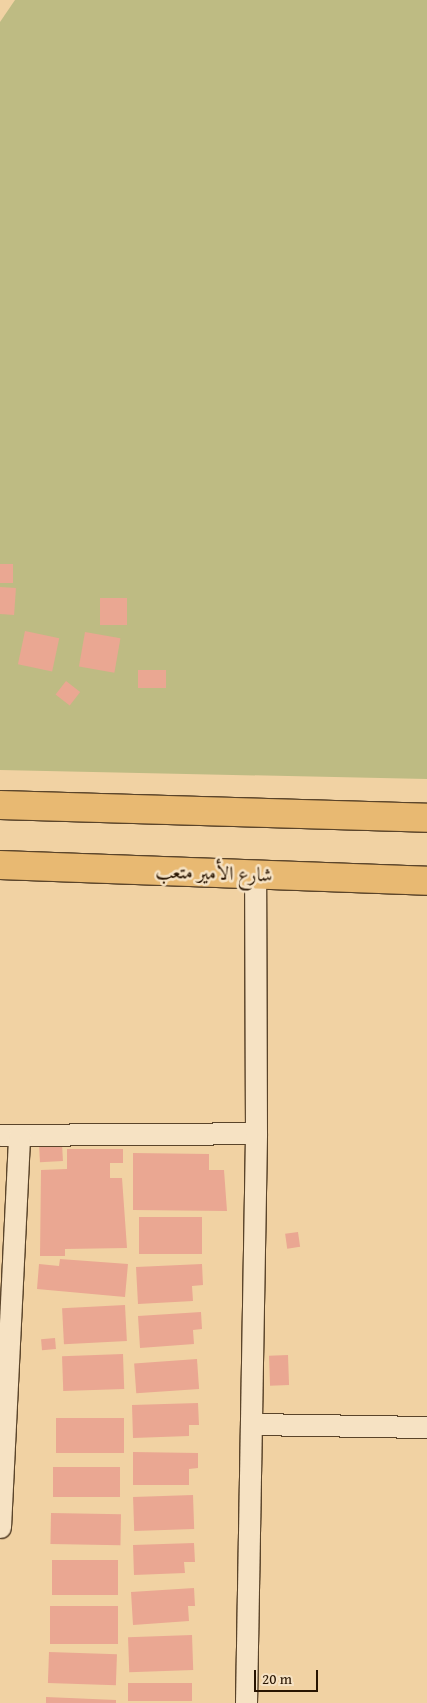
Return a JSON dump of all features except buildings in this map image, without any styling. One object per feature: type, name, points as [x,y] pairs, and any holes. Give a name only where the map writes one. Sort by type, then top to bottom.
[{"type":"main road","points":[[0,805],[427,818]]},
{"type":"main road","name":"شارع الأمير متعب","points":[[0,865],[427,881]]},
{"type":"street","points":[[246,1703],[253,1424],[256,1133],[255,874]]},
{"type":"street","points":[[0,1527],[10,1135],[256,1133]]},
{"type":"street","points":[[253,1424],[427,1427]]},
{"type":"shaded area","points":[[15,0],[427,0],[427,779],[0,770],[0,22]]}]
